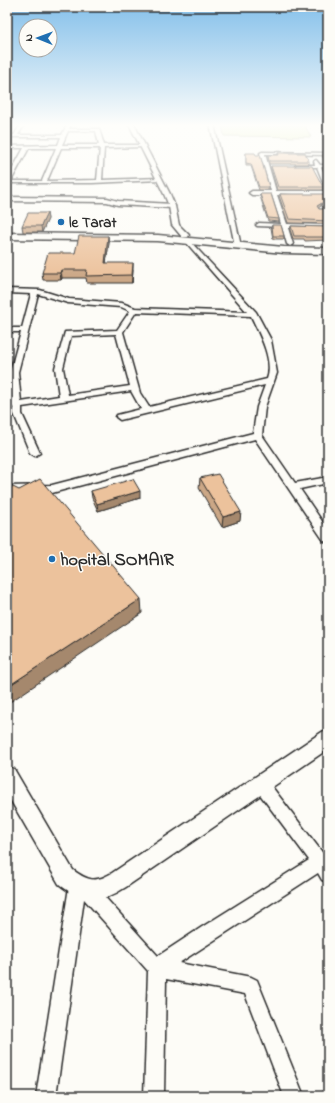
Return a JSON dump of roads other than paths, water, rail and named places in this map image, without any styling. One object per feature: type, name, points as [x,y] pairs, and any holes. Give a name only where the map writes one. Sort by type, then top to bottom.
[{"type":"main road","points":[[7,236],[183,238],[234,246],[284,250],[328,251]]},
{"type":"street","points":[[46,188],[48,175]]},
{"type":"street","points":[[99,175],[99,181]]},
{"type":"street","points":[[158,175],[172,206],[178,228],[183,238],[198,252],[253,314],[267,340],[273,373],[261,407],[257,435],[328,538]]},
{"type":"street","points":[[221,175],[234,246]]},
{"type":"street","points":[[268,175],[290,244]]},
{"type":"street","points":[[7,182],[160,179]]},
{"type":"street","points":[[326,179],[328,187]]},
{"type":"street","points":[[252,193],[328,194]]},
{"type":"street","points":[[41,199],[44,194]]},
{"type":"street","points":[[7,199],[107,200],[118,203],[172,206]]},
{"type":"street","points":[[260,225],[328,226]]},
{"type":"street","points":[[7,292],[48,293],[68,301],[122,305],[134,310],[253,314]]},
{"type":"street","points":[[35,292],[14,372],[18,414],[35,453]]},
{"type":"street","points":[[134,310],[120,332],[135,388],[146,410]]},
{"type":"street","points":[[7,330],[25,330]]},
{"type":"street","points":[[64,398],[59,368],[68,334],[120,332]]},
{"type":"street","points":[[120,417],[270,381]]},
{"type":"street","points":[[7,402],[16,405],[135,388]]},
{"type":"street","points":[[7,490],[52,489],[257,435]]},
{"type":"street","points":[[293,487],[328,480]]},
{"type":"street","points":[[82,888],[98,890],[106,888],[328,738]]},
{"type":"street","points":[[7,776],[66,877],[82,888],[157,968],[252,986],[294,1096]]},
{"type":"street","points":[[157,968],[208,933],[324,868],[261,784]]},
{"type":"street","points":[[46,1096],[82,888]]},
{"type":"street","points":[[154,1096],[157,968]]},
{"type":"place","name":"le Tarat","points":[[61,222]]},
{"type":"place","name":"hopital SOMAIR","points":[[52,559]]}]
